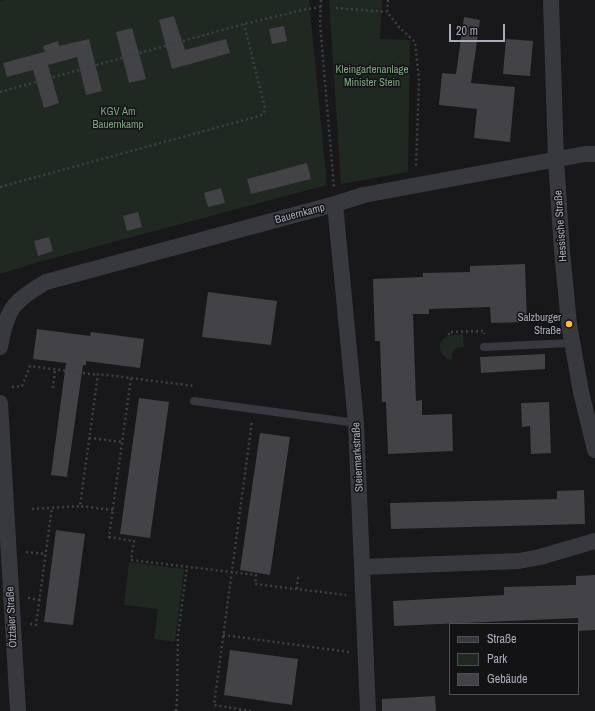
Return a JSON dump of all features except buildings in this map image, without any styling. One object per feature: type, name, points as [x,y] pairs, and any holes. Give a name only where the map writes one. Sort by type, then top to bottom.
[{"type":"street","name":"Hessische Straße","points":[[551,0],[551,41],[556,160],[562,251],[572,343],[587,420],[595,450]]},
{"type":"street","name":"Bauernkamp","points":[[0,347],[3,330],[15,305],[29,292],[46,282],[364,195],[585,154],[595,154]]},
{"type":"street","name":"Steiermarkstraße","points":[[335,204],[356,423],[368,711]]},
{"type":"street","name":"Ötztaler Straße","points":[[0,403],[3,522],[18,711]]},
{"type":"street","points":[[362,567],[519,561],[540,557],[595,541]]},
{"type":"lane","points":[[484,347],[572,343]]},
{"type":"lane","points":[[194,401],[356,423]]},
{"type":"path","points":[[321,0],[320,23],[335,204]]},
{"type":"path","points":[[388,0],[388,12],[399,27],[416,42],[419,79],[415,186]]},
{"type":"path","points":[[0,92],[244,24],[321,7]]},
{"type":"path","points":[[336,8],[388,12]]},
{"type":"path","points":[[0,187],[259,116],[264,113],[265,108],[244,24]]},
{"type":"path","points":[[449,336],[449,332],[484,331],[484,347]]},
{"type":"path","points":[[12,387],[22,386],[30,366],[197,386]]},
{"type":"path","points":[[53,388],[55,370]]},
{"type":"path","points":[[80,506],[98,375]]},
{"type":"path","points":[[131,378],[109,537],[134,540],[131,560],[256,575],[255,584],[352,596]]},
{"type":"path","points":[[251,711],[214,706],[253,409]]},
{"type":"path","points":[[89,438],[122,442]]},
{"type":"path","points":[[32,509],[80,506],[112,510]]},
{"type":"path","points":[[25,624],[36,625],[52,507]]},
{"type":"path","points":[[26,552],[46,554]]},
{"type":"path","points":[[176,711],[178,635],[187,567]]},
{"type":"path","points":[[297,589],[298,578],[302,576]]},
{"type":"path","points":[[24,598],[40,600]]},
{"type":"path","points":[[223,635],[355,653]]},
{"type":"green space","name":"KGV Am Bauernkamp","points":[[309,0],[327,185],[39,262],[0,274],[0,1]]},
{"type":"green space","name":"Kleingartenanlage Minister Stein","points":[[329,0],[382,0],[380,39],[410,40],[408,172],[341,184]]},
{"type":"green space","points":[[463,334],[464,347],[453,351],[452,359],[450,360],[444,356],[440,350],[440,344],[442,341],[449,336]]},
{"type":"green space","points":[[129,562],[184,569],[175,642],[154,639],[158,609],[124,605]]},
{"type":"place","name":"Salzburger Straße","points":[[569,324]]}]
